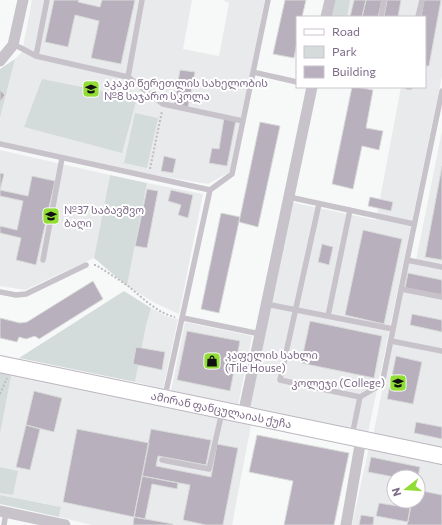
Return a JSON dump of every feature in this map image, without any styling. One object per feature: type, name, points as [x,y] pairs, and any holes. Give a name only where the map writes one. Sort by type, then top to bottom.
[{"type":"street","points":[[0,61],[13,45],[23,0]]},
{"type":"street","points":[[326,16],[330,0]]},
{"type":"street","points":[[243,414],[312,88]]},
{"type":"street","name":"ამირან ფანცულაიას ქუჩა","points":[[6,365],[442,456]]},
{"type":"street","points":[[346,525],[356,438]]},
{"type":"street","points":[[3,512],[65,525]]},
{"type":"lane","points":[[36,56],[47,0]]},
{"type":"lane","points":[[128,76],[142,0]]},
{"type":"lane","points":[[165,398],[210,190],[232,174],[268,0]]},
{"type":"lane","points":[[381,16],[384,0]]},
{"type":"lane","points":[[418,16],[422,0]]},
{"type":"lane","points":[[13,45],[36,56],[128,76],[163,104],[242,121]]},
{"type":"lane","points":[[253,72],[296,82]]},
{"type":"lane","points":[[319,204],[280,380],[360,398],[382,384],[442,91]]},
{"type":"lane","points":[[0,144],[210,190]]},
{"type":"lane","points":[[42,260],[62,158]]},
{"type":"lane","points":[[289,197],[414,224]]},
{"type":"lane","points":[[328,316],[350,210]]},
{"type":"lane","points":[[407,260],[442,267]]},
{"type":"lane","points":[[0,292],[16,295],[26,294],[86,265]]},
{"type":"lane","points":[[401,288],[442,297]]},
{"type":"lane","points":[[266,304],[393,329]]},
{"type":"lane","points":[[182,318],[260,334]]},
{"type":"lane","points":[[391,341],[442,351]]},
{"type":"lane","points":[[356,438],[360,398]]},
{"type":"lane","points":[[162,460],[209,469],[222,410]]},
{"type":"lane","points":[[3,512],[4,525]]},
{"type":"path","points":[[148,176],[163,104]]},
{"type":"path","points":[[86,265],[96,265],[127,286],[152,306],[169,316],[182,318]]},
{"type":"path","points":[[0,394],[6,365]]},
{"type":"shaded area","name":"აკაკი წერეთლის სახელობის №8 საჯარო სკოლა","points":[[32,0],[192,0],[183,49],[219,56],[229,3],[223,0],[265,0],[231,171],[208,184],[160,176],[0,142],[0,118],[15,59],[22,52]]},
{"type":"shaded area","points":[[335,0],[442,0],[442,76],[368,433],[248,408],[290,202],[376,220],[401,88],[426,88],[426,16],[331,16]]},
{"type":"shaded area","points":[[442,131],[442,265],[416,260]]},
{"type":"shaded area","name":"№37 საბავშვო ბაღი","points":[[0,150],[110,175],[94,258],[25,290],[0,286]]},
{"type":"shaded area","points":[[147,183],[203,194],[179,314],[155,303],[127,286]]},
{"type":"shaded area","points":[[409,261],[442,268],[442,451],[373,435]]},
{"type":"shaded area","points":[[151,308],[168,317],[178,319],[163,389],[135,382]]},
{"type":"shaded area","points":[[185,322],[252,336],[238,405],[171,391]]},
{"type":"shaded area","points":[[12,372],[252,420],[232,525],[92,525],[59,517],[61,507],[0,495],[0,434]]},
{"type":"shaded area","points":[[369,447],[442,463],[442,525],[352,525]]},
{"type":"green space","points":[[335,0],[350,0],[347,16],[331,16]]},
{"type":"green space","points":[[15,59],[0,118],[0,69]]},
{"type":"green space","points":[[42,79],[137,98],[122,153],[24,127]]},
{"type":"green space","points":[[135,113],[158,118],[147,168],[124,163]]},
{"type":"green space","points":[[110,175],[147,183],[127,286],[94,258]]},
{"type":"green space","points":[[124,291],[151,308],[135,382],[19,358]]},
{"type":"green space","points":[[0,370],[12,372],[0,434]]},
{"type":"green space","points":[[0,467],[18,471],[13,495],[0,493]]},
{"type":"green space","points":[[0,495],[61,507],[59,517],[0,504]]},
{"type":"building","points":[[54,0],[79,0],[78,2],[100,7],[102,0],[135,0],[121,64],[91,58],[99,21],[75,15],[68,47],[45,42]]},
{"type":"building","points":[[285,0],[306,0],[302,16],[296,16],[296,47],[294,58],[273,54]]},
{"type":"building","points":[[354,0],[366,0],[362,16],[350,16]]},
{"type":"building","points":[[366,0],[382,0],[378,16],[362,16]]},
{"type":"building","points":[[387,0],[401,0],[398,16],[384,16]]},
{"type":"building","points":[[424,0],[441,0],[429,66],[426,66],[426,16],[421,16]]},
{"type":"building","points":[[180,70],[195,72],[188,107],[174,104]]},
{"type":"building","points":[[352,88],[373,90],[366,128],[383,131],[379,150],[362,146],[353,189],[332,184]]},
{"type":"building","points":[[0,90],[5,95],[0,102]]},
{"type":"building","points":[[224,118],[236,120],[227,166],[209,163],[212,148],[219,149]]},
{"type":"building","points":[[260,122],[280,126],[258,227],[239,222]]},
{"type":"building","points":[[164,156],[176,159],[173,173],[161,171]]},
{"type":"building","points":[[442,166],[442,260],[425,257]]},
{"type":"building","points":[[0,173],[4,174],[0,190]]},
{"type":"building","points":[[32,176],[55,181],[36,265],[16,260],[21,238],[0,233],[0,226],[17,230],[23,201],[0,196],[0,190],[28,196]]},
{"type":"building","points":[[147,189],[158,191],[147,248],[135,246]]},
{"type":"building","points":[[171,190],[193,195],[188,218],[178,215],[181,205],[168,201]]},
{"type":"building","points":[[370,197],[393,202],[391,211],[368,206]]},
{"type":"building","points":[[221,213],[240,217],[219,313],[201,309]]},
{"type":"building","points":[[363,230],[402,239],[384,324],[345,315]]},
{"type":"building","points":[[322,244],[333,247],[329,265],[318,262]]},
{"type":"building","points":[[408,273],[442,280],[442,295],[405,288]]},
{"type":"building","points":[[93,281],[103,299],[39,339],[35,336],[26,339],[19,337],[17,342],[0,338],[0,318],[20,323],[27,322]]},
{"type":"building","points":[[412,314],[442,320],[442,332],[410,325]]},
{"type":"building","points":[[310,321],[382,336],[374,378],[301,363]]},
{"type":"building","points":[[187,331],[240,341],[230,391],[177,380]]},
{"type":"building","points":[[136,347],[165,352],[162,370],[133,364]]},
{"type":"building","points":[[396,356],[422,362],[413,404],[387,399]]},
{"type":"building","points":[[34,391],[62,398],[54,432],[26,425]]},
{"type":"building","points":[[416,422],[442,427],[442,439],[414,433]]},
{"type":"building","points":[[26,425],[40,429],[30,470],[16,467]]},
{"type":"building","points":[[77,429],[149,443],[134,517],[63,502]]},
{"type":"building","points":[[151,429],[211,440],[206,465],[158,456],[156,466],[211,477],[217,444],[238,448],[223,525],[206,525],[183,520],[190,485],[142,476]]},
{"type":"building","points":[[257,435],[349,453],[334,525],[284,525],[293,481],[249,472]]},
{"type":"building","points":[[371,457],[420,467],[420,469],[386,469],[386,475],[368,472]]},
{"type":"building","points":[[142,476],[178,483],[177,489],[152,484],[145,519],[134,517]]},
{"type":"building","points":[[426,492],[442,495],[442,525],[407,525],[410,509],[426,509]]},
{"type":"building","points":[[379,503],[386,504],[386,509],[410,509],[408,522],[376,516]]},
{"type":"building","points":[[361,515],[374,517],[373,525],[359,525]]},
{"type":"building","points":[[134,517],[173,524],[173,525],[133,525]]},
{"type":"place","name":"აკაკი წერეთლის სახელობის №8 საჯარო სკოლა","points":[[91,89]]},
{"type":"place","name":"№37 საბავშვო ბაღი","points":[[51,216]]},
{"type":"place","name":"კაფელის სახლი (Tile House)","points":[[212,361]]},
{"type":"place","name":"კოლეჯი (College)","points":[[398,383]]}]
